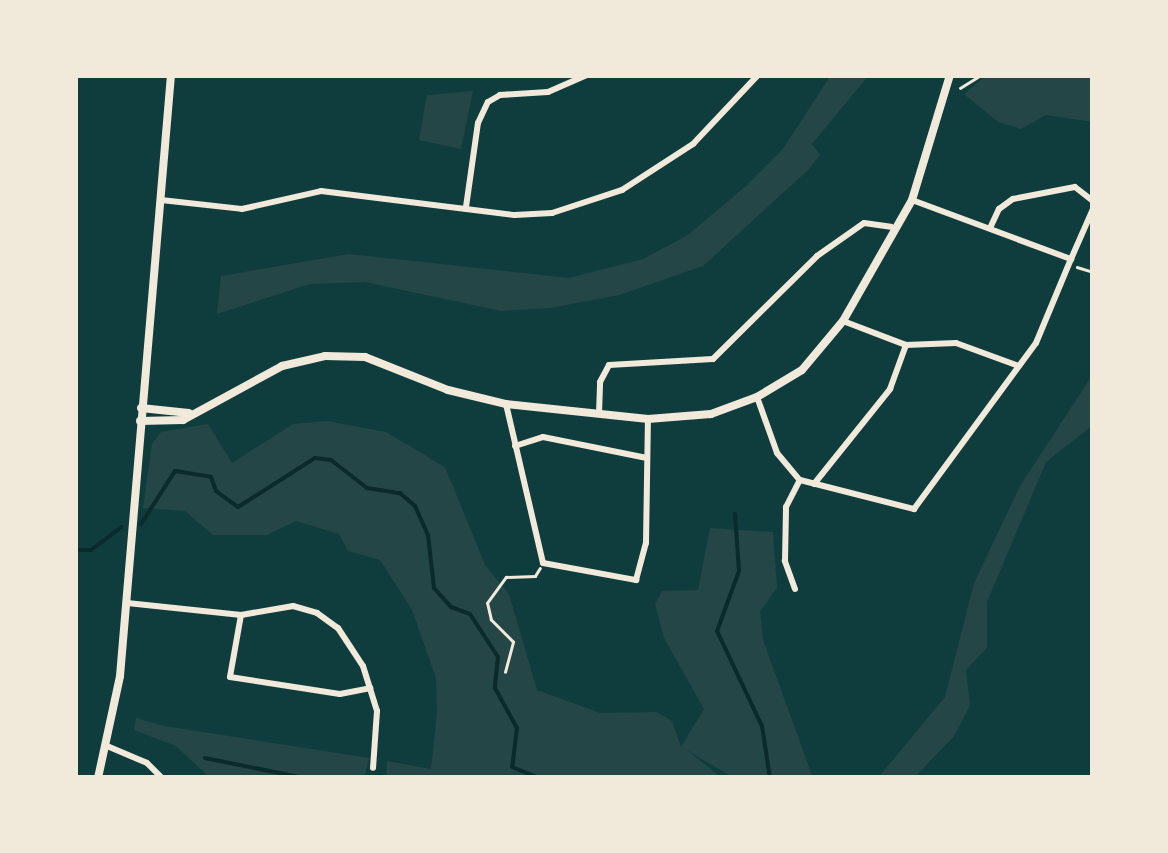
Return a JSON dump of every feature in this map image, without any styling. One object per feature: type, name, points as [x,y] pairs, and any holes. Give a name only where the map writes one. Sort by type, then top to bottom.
[{"type":"street","points":[[98,778],[107,746],[127,603],[171,75]]},
{"type":"street","points":[[466,207],[478,123],[488,102],[500,95],[548,92],[587,75]]},
{"type":"street","points":[[161,200],[242,209],[321,191],[552,213],[622,190],[693,144],[758,75]]},
{"type":"street","points":[[140,421],[183,420],[189,413],[282,366],[325,356],[365,357],[448,390],[506,404],[648,420],[711,414],[757,397],[802,370],[843,321],[891,227],[912,200],[950,75]]},
{"type":"street","points":[[991,226],[998,209],[1013,199],[1075,187],[1093,201]]},
{"type":"street","points":[[912,200],[991,226],[1071,259]]},
{"type":"street","points":[[757,397],[778,453],[800,480],[914,509],[1016,365],[1036,343],[1093,210]]},
{"type":"street","points":[[599,414],[600,382],[609,365],[713,359],[817,256],[864,223],[891,227]]},
{"type":"street","points":[[843,321],[906,345],[956,343],[1016,365]]},
{"type":"street","points":[[814,484],[890,389],[906,345]]},
{"type":"street","points":[[506,404],[542,562],[636,580],[646,543],[648,420]]},
{"type":"street","points":[[141,408],[189,413]]},
{"type":"street","points":[[515,446],[543,438],[647,458]]},
{"type":"street","points":[[796,589],[786,568],[785,518],[800,480]]},
{"type":"street","points":[[127,603],[241,615],[293,606],[317,613],[338,628],[370,688],[377,711],[373,768]]},
{"type":"street","points":[[241,615],[230,676],[340,694],[370,688]]},
{"type":"street","points":[[107,746],[147,763],[162,778]]},
{"type":"path","points":[[960,88],[981,75]]},
{"type":"path","points":[[1082,269],[1093,272]]},
{"type":"path","points":[[505,672],[513,642],[492,620],[487,602],[506,578],[535,576],[542,562]]},
{"type":"shaded area","points":[[831,75],[869,75],[812,144],[820,155],[808,170],[703,266],[619,295],[550,308],[501,311],[365,282],[310,284],[217,314],[221,276],[349,254],[569,278],[643,259],[688,235],[746,186],[783,149]]},
{"type":"shaded area","points":[[987,75],[1093,75],[1093,122],[1046,115],[1021,129],[998,122],[964,94]]},
{"type":"shaded area","points":[[473,91],[461,149],[419,140],[427,95]]},
{"type":"shaded area","points":[[1093,374],[1093,425],[1046,462],[987,602],[987,648],[966,670],[970,706],[954,736],[914,778],[878,778],[945,697],[974,583],[1020,486]]},
{"type":"shaded area","points":[[327,421],[386,432],[445,467],[485,565],[509,594],[537,690],[600,713],[656,712],[672,721],[681,747],[704,709],[664,638],[655,604],[662,591],[698,590],[710,528],[773,532],[777,588],[760,611],[763,640],[813,778],[734,778],[687,750],[722,778],[386,778],[387,761],[431,769],[437,713],[436,678],[412,610],[380,560],[348,551],[339,534],[296,521],[267,535],[213,535],[185,511],[143,508],[152,444],[161,432],[208,424],[232,463],[293,424]]},
{"type":"shaded area","points":[[136,718],[164,726],[369,758],[364,778],[210,778],[176,746],[134,730]]},
{"type":"waterway","points":[[141,524],[175,471],[211,477],[216,491],[238,507],[315,458],[331,460],[367,488],[400,493],[415,506],[428,535],[434,588],[451,607],[470,614],[498,657],[495,688],[517,728],[512,767],[539,778]]},
{"type":"waterway","points":[[735,514],[739,571],[717,631],[762,726],[770,778]]},
{"type":"waterway","points":[[75,550],[91,550],[121,527]]},
{"type":"waterway","points":[[205,758],[304,778]]},
{"type":"waterway","points":[[380,776],[386,778]]},
{"type":"waterway","points":[[366,778],[370,777]]}]
